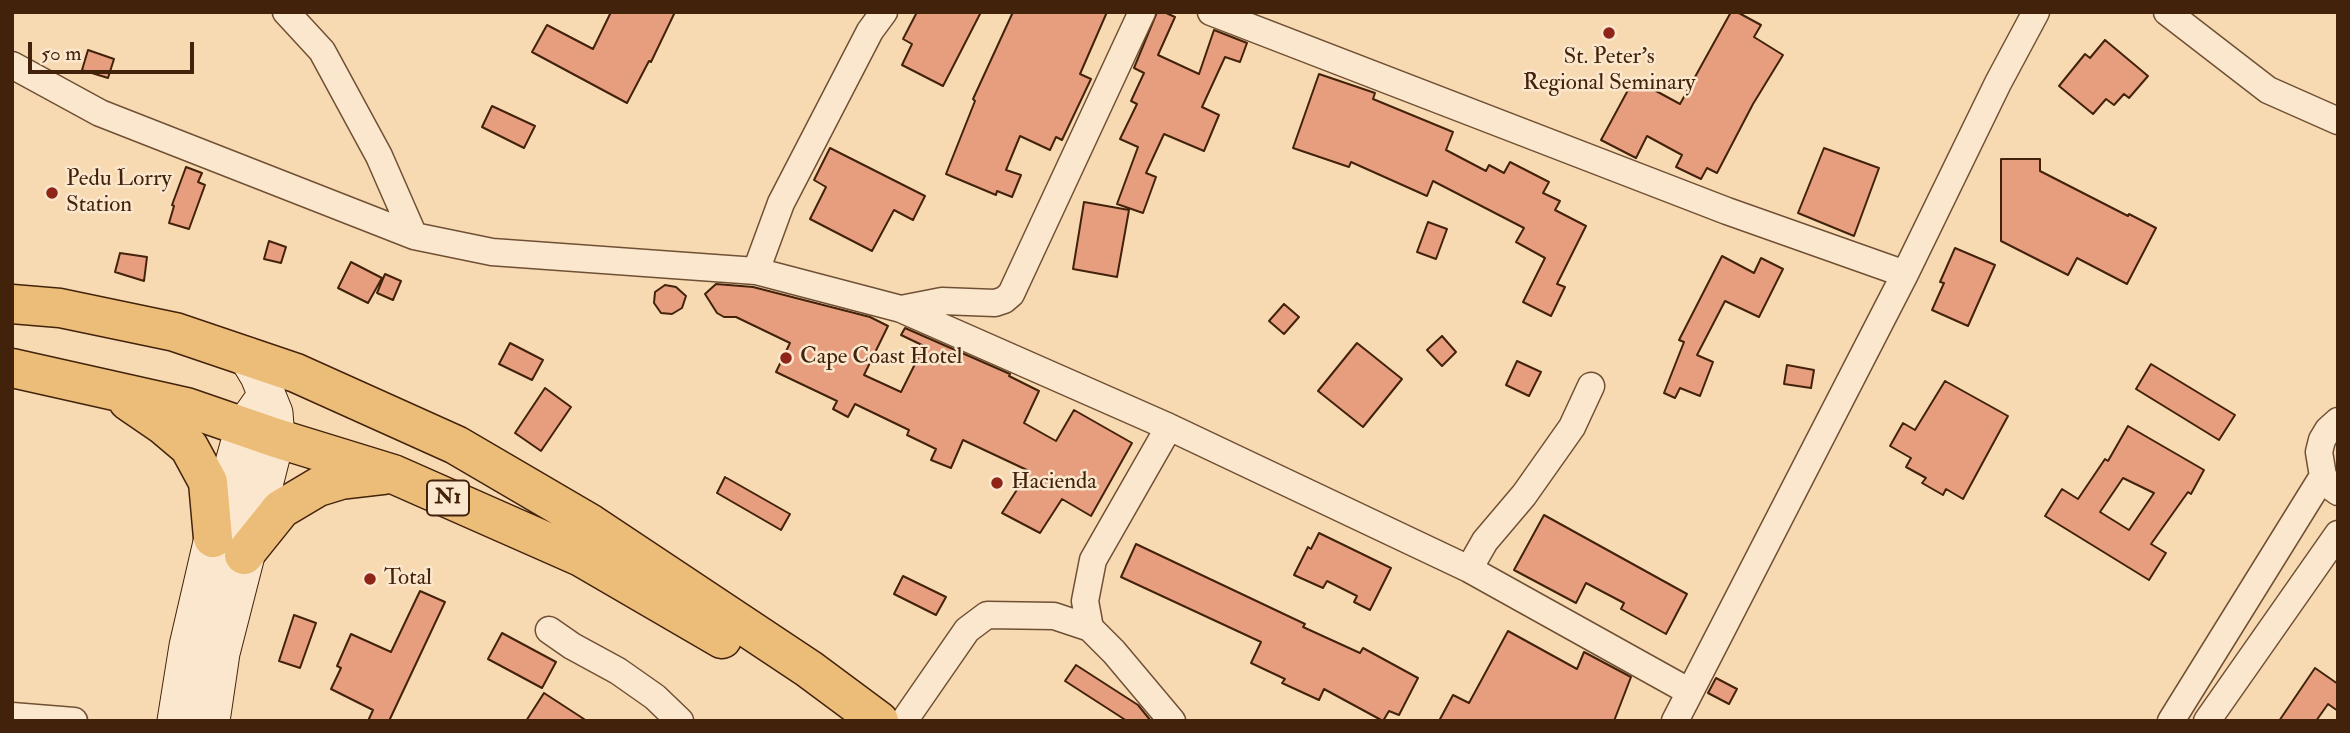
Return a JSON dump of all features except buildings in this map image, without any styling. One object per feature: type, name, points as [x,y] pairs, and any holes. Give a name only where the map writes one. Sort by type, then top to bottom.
[{"type":"highway","points":[[12,279],[60,308]]},
{"type":"highway","name":"N1","points":[[12,304],[60,308],[174,332],[247,356],[282,384],[456,445],[591,524],[809,669],[879,721]]},
{"type":"highway","name":"N1","points":[[12,368],[186,407],[393,474],[581,556],[727,642],[844,721]]},
{"type":"highway","points":[[115,392],[163,425],[189,447],[208,482],[229,547],[281,509],[318,487],[341,480],[393,474]]},
{"type":"street","points":[[286,12],[322,51],[379,156],[415,236]]},
{"type":"street","points":[[756,271],[781,203],[870,31],[884,12]]},
{"type":"street","points":[[901,309],[942,300],[995,303],[1004,300],[1011,293],[1142,12]]},
{"type":"street","points":[[1211,12],[1727,211],[1905,274]]},
{"type":"street","points":[[1675,721],[1905,274],[1998,83],[2036,12]]},
{"type":"street","points":[[2167,12],[2268,90],[2338,121]]},
{"type":"street","points":[[12,65],[100,113],[415,236],[492,252],[756,271],[901,309],[1169,427],[1469,569],[1690,692]]},
{"type":"street","points":[[176,721],[188,646],[229,547],[260,432],[282,384]]},
{"type":"street","points":[[1469,569],[1486,541],[1524,495],[1572,426],[1591,386]]},
{"type":"street","points":[[2171,721],[2223,637],[2330,484],[2319,464],[2322,440],[2338,421]]},
{"type":"street","points":[[1090,628],[1085,601],[1093,560],[1169,427]]},
{"type":"street","points":[[2207,721],[2338,534]]},
{"type":"street","points":[[211,721],[221,653],[229,547]]},
{"type":"street","points":[[904,721],[967,630],[987,615],[1054,616],[1090,628],[1114,652],[1172,721]]},
{"type":"street","points":[[549,630],[618,671],[655,697],[680,721]]},
{"type":"street","points":[[2223,637],[2252,657]]},
{"type":"street","points":[[12,716],[74,721]]},
{"type":"place","name":"St. Peter’s Regional Seminary","points":[[1609,33]]},
{"type":"place","name":"Pedu Lorry Station","points":[[52,193]]},
{"type":"place","name":"Cape Coast Hotel","points":[[786,358]]},
{"type":"place","name":"Hacienda","points":[[997,483]]},
{"type":"place","name":"Total","points":[[370,579]]}]
